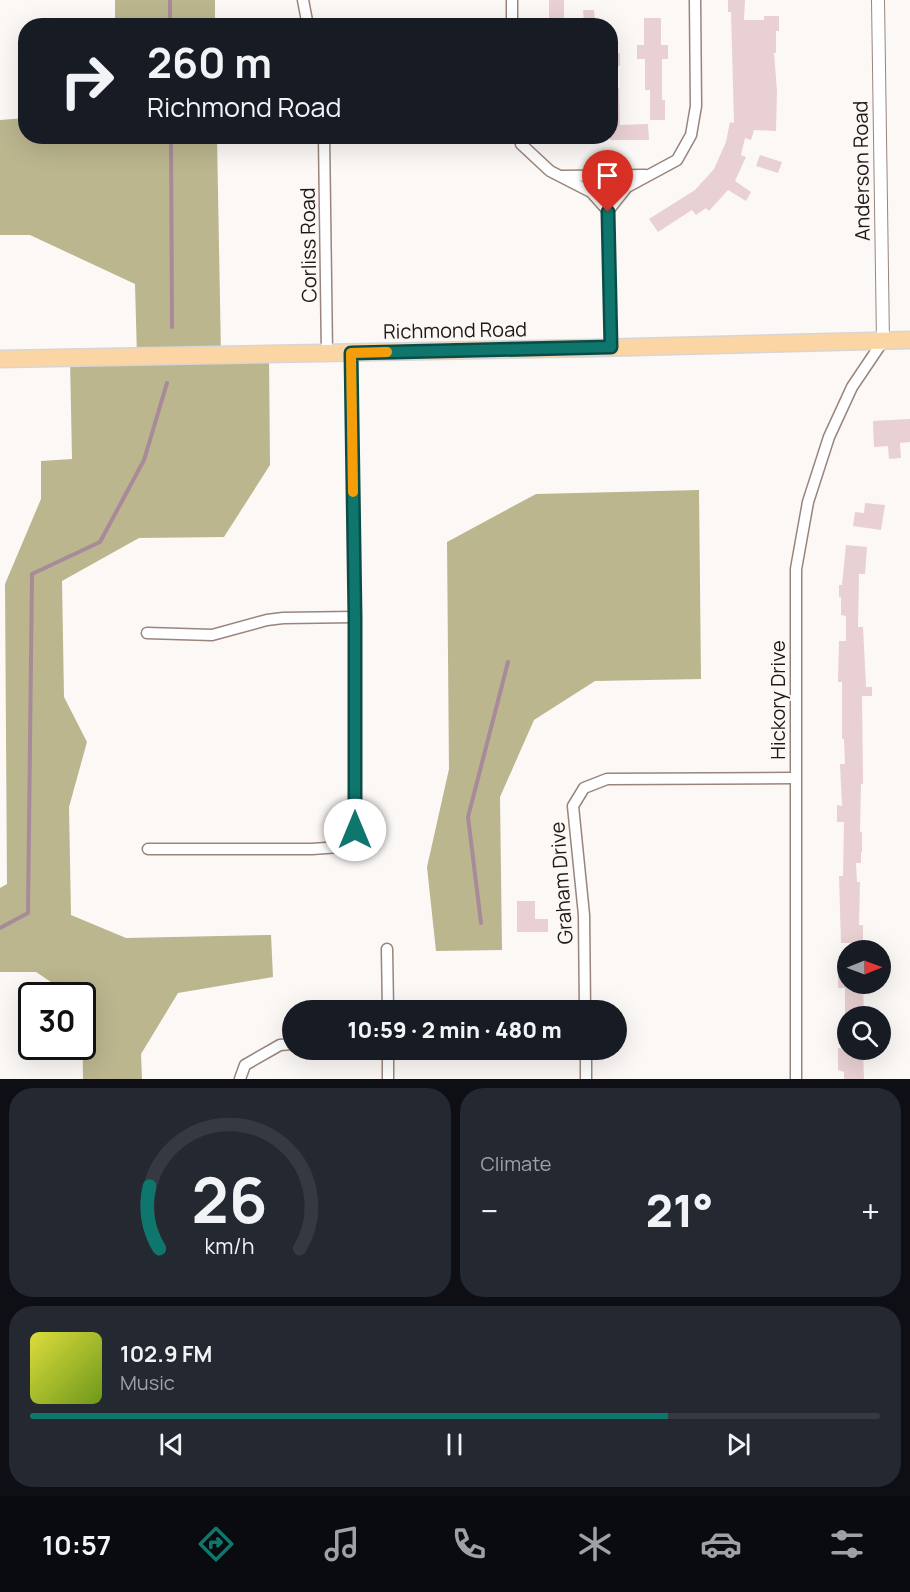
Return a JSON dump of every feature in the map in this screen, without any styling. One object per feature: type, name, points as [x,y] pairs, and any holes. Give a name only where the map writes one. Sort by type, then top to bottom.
[{"type":"main road","name":"Richmond Road","points":[[0,359],[327,354],[910,340]]},
{"type":"street","points":[[303,0],[306,18]]},
{"type":"street","points":[[512,0],[512,18]]},
{"type":"street","points":[[611,347],[608,212],[627,187],[677,160],[691,135],[696,106],[694,0]]},
{"type":"street","name":"Anderson Road","points":[[878,0],[883,340]]},
{"type":"street","name":"Corliss Road","points":[[324,144],[327,354]]},
{"type":"street","points":[[521,144],[550,171],[591,192],[608,212]]},
{"type":"street","points":[[559,176],[650,175]]},
{"type":"street","name":"Hickory Drive","points":[[796,1079],[796,569],[808,502],[829,437],[852,387],[883,340]]},
{"type":"street","points":[[148,849],[340,847],[355,830],[351,353]]},
{"type":"street","points":[[147,633],[212,634],[283,618],[355,617]]},
{"type":"street","name":"Graham Drive","points":[[585,1000],[584,915],[573,806],[584,788],[607,779],[795,778]]},
{"type":"street","points":[[387,949],[388,1000]]},
{"type":"street","points":[[240,1079],[245,1065],[282,1045]]},
{"type":"street","points":[[388,1060],[388,1079]]},
{"type":"street","points":[[586,1060],[586,1079]]},
{"type":"shaded area","points":[[115,0],[215,0],[215,18],[115,18]]},
{"type":"shaded area","points":[[18,119],[18,144],[217,144],[221,355],[269,355],[270,465],[224,537],[139,538],[62,581],[64,697],[87,742],[69,807],[71,915],[126,938],[271,935],[273,977],[178,993],[141,1054],[142,1079],[83,1079],[83,1060],[96,1060],[96,982],[51,982],[36,972],[0,972],[0,888],[7,884],[5,584],[41,499],[41,461],[72,459],[70,358],[137,357],[135,284],[30,235],[0,235],[0,120]]},
{"type":"shaded area","points":[[699,490],[701,679],[595,681],[534,720],[500,797],[502,950],[436,951],[427,867],[449,769],[447,542],[536,494]]},
{"type":"building","points":[[549,0],[564,0],[564,18],[549,18]]},
{"type":"building","points":[[728,0],[745,0],[744,20],[764,20],[764,16],[779,16],[779,31],[776,31],[776,53],[774,53],[777,91],[776,131],[754,130],[751,140],[745,138],[741,155],[746,157],[735,181],[751,192],[746,201],[728,190],[709,211],[706,208],[696,215],[692,210],[658,232],[649,219],[695,190],[714,169],[726,142],[730,122],[734,123],[731,12],[728,12]]},
{"type":"building","points":[[583,10],[594,10],[595,18],[584,18]]},
{"type":"building","points":[[644,18],[661,18],[661,45],[668,45],[668,59],[662,59],[662,100],[665,100],[665,120],[650,120],[650,90],[645,90],[645,59],[637,59],[637,45],[644,45]]},
{"type":"building","points":[[618,53],[620,53],[620,66],[618,66]]},
{"type":"building","points":[[618,88],[620,125],[648,124],[649,140],[618,140]]},
{"type":"building","points":[[760,155],[782,162],[778,173],[756,166]]},
{"type":"building","points":[[910,419],[910,442],[900,443],[901,458],[889,459],[888,446],[874,447],[873,421]]},
{"type":"building","points":[[865,503],[885,505],[881,530],[853,526],[855,512],[864,513]]},
{"type":"building","points":[[846,545],[867,547],[865,574],[859,574],[858,627],[863,627],[866,687],[872,687],[872,696],[862,696],[863,784],[861,784],[860,832],[862,832],[862,852],[861,863],[856,863],[857,882],[860,882],[859,925],[863,925],[863,940],[841,940],[839,876],[843,876],[844,822],[837,822],[837,805],[842,806],[840,764],[845,764],[844,739],[842,739],[842,682],[838,682],[839,641],[846,641],[846,616],[841,615],[841,597],[839,597],[839,585],[842,585]]},
{"type":"building","points":[[517,901],[535,901],[535,919],[548,919],[548,932],[517,932]]},
{"type":"building","points":[[845,994],[863,994],[864,1006],[845,1006]]},
{"type":"building","points":[[838,1060],[863,1060],[864,1079],[844,1079],[844,1072],[838,1070]]},
{"type":"waterway","points":[[170,0],[170,18]]},
{"type":"waterway","points":[[171,144],[172,327]]},
{"type":"waterway","points":[[0,928],[28,913],[32,574],[100,542],[144,460],[167,383]]},
{"type":"waterway","points":[[481,923],[468,817],[508,662]]},
{"type":"slow traffic","points":[[353,492],[351,353],[387,352]]},
{"type":"route","points":[[355,830],[351,353],[611,347],[608,212]]}]
